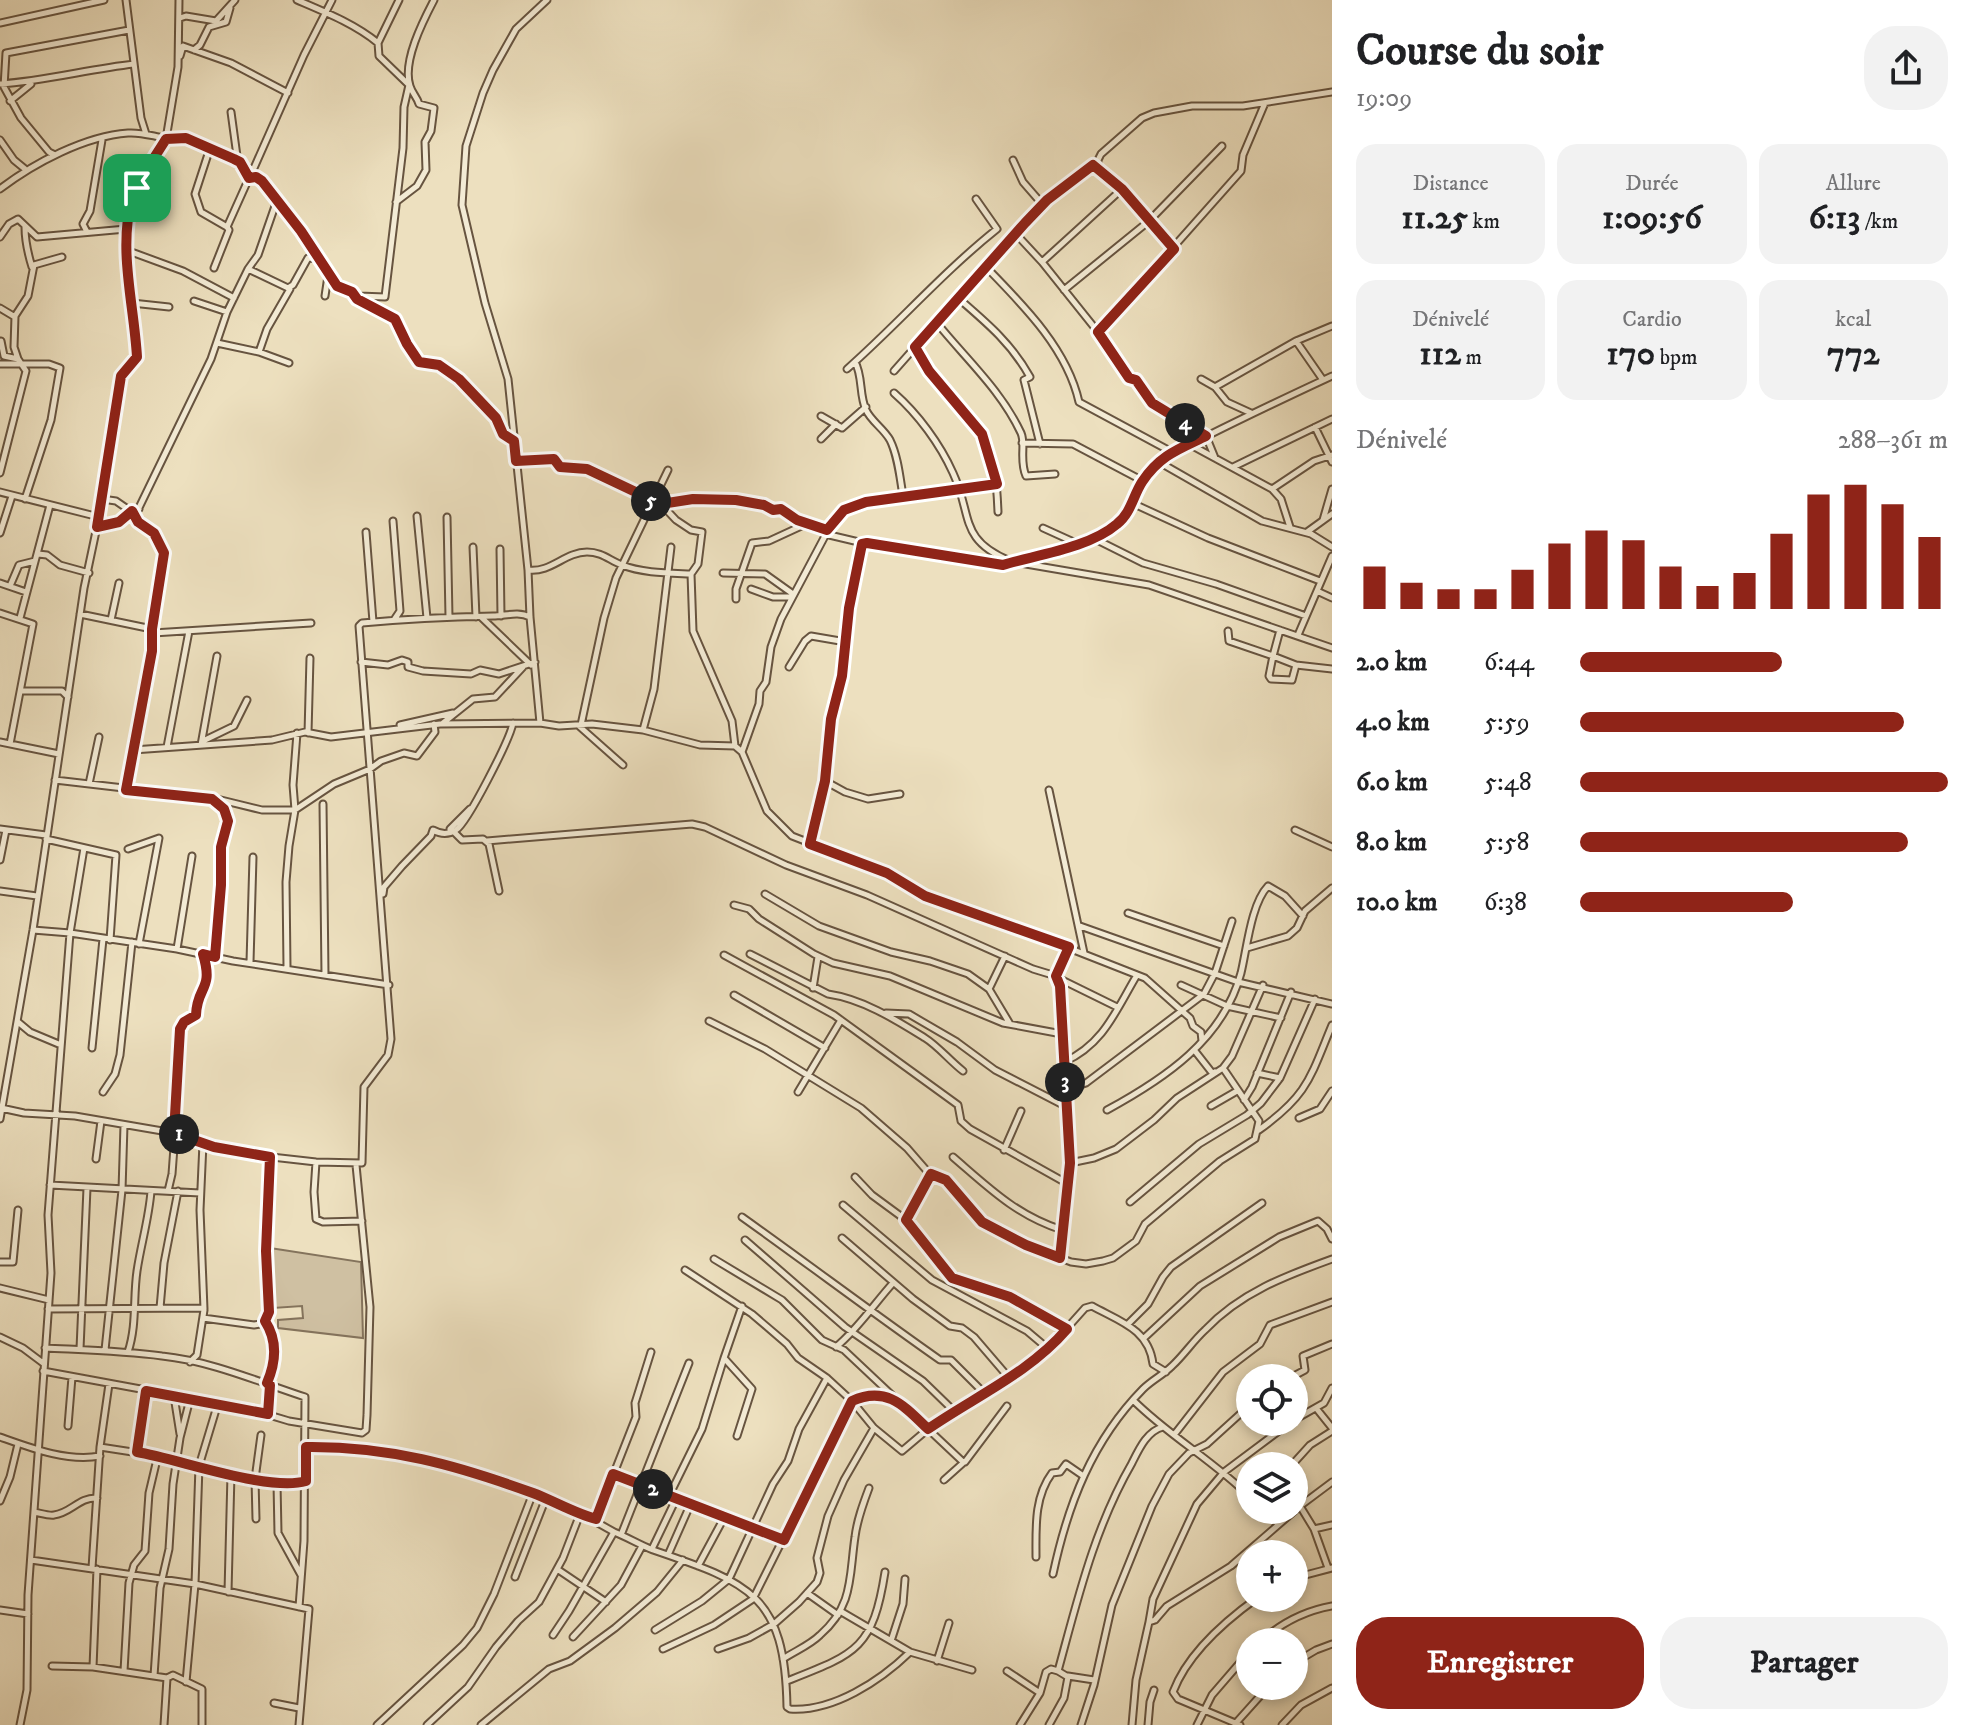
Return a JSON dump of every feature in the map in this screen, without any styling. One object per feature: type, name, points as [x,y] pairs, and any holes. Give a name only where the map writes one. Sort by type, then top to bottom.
[{"type":"street","points":[[0,23],[104,0]]},
{"type":"street","points":[[126,0],[141,118],[146,134]]},
{"type":"street","points":[[0,1118],[121,376],[137,357],[126,229],[135,192],[166,139],[178,61],[179,0]]},
{"type":"street","points":[[179,19],[186,16],[216,21],[235,0]]},
{"type":"street","points":[[297,0],[319,7],[378,43]]},
{"type":"street","points":[[0,189],[55,155],[84,143],[130,133],[166,139],[186,138],[249,169],[254,168],[288,93],[319,7],[332,0]]},
{"type":"street","points":[[396,202],[417,186],[426,170],[425,142],[431,131],[434,109],[419,104],[409,85],[379,56],[378,43],[399,0]]},
{"type":"street","points":[[249,178],[256,177],[262,181],[337,286],[368,298],[383,298],[386,295],[411,54],[434,0]]},
{"type":"street","points":[[540,723],[531,665],[528,570],[508,379],[485,303],[462,205],[466,146],[493,70],[516,29],[547,0]]},
{"type":"street","points":[[194,50],[209,27],[227,22],[230,8]]},
{"type":"street","points":[[55,155],[21,118],[2,85],[6,53],[129,30]]},
{"type":"street","points":[[178,61],[183,46],[231,63],[288,93]]},
{"type":"street","points":[[2,85],[134,64]]},
{"type":"street","points":[[10,101],[33,82]]},
{"type":"street","points":[[1098,168],[1101,154],[1142,118],[1154,113],[1192,106],[1236,107],[1332,92]]},
{"type":"street","points":[[1098,332],[1241,171],[1243,155],[1265,103]]},
{"type":"street","points":[[231,112],[240,162],[249,178]]},
{"type":"street","points":[[0,140],[22,169],[30,169]]},
{"type":"street","points":[[87,232],[83,224],[90,211],[102,140]]},
{"type":"street","points":[[1064,290],[1149,221],[1222,146]]},
{"type":"street","points":[[210,148],[194,189],[195,194],[201,212],[227,227]]},
{"type":"street","points":[[1013,160],[1023,182],[1043,205]]},
{"type":"street","points":[[894,371],[985,266],[1043,205],[1093,165],[1122,189],[1174,249]]},
{"type":"street","points":[[214,268],[229,230],[227,227],[249,178]]},
{"type":"street","points":[[1042,262],[1122,189]]},
{"type":"street","points":[[97,527],[119,522],[140,508],[217,343],[227,312],[258,255],[275,198]]},
{"type":"street","points":[[847,369],[956,261],[997,229],[976,199]]},
{"type":"street","points":[[0,237],[14,220],[20,219],[37,237],[126,229]]},
{"type":"street","points":[[24,226],[33,271]]},
{"type":"street","points":[[1016,234],[1098,332],[1129,378],[1136,380],[1152,403],[1206,436],[1215,458]]},
{"type":"street","points":[[126,250],[183,271],[234,298]]},
{"type":"street","points":[[0,473],[26,371],[14,347],[15,318],[30,293],[37,262],[62,257]]},
{"type":"street","points":[[259,352],[267,329],[308,258],[320,259]]},
{"type":"street","points":[[985,266],[1043,331],[1069,370],[1079,402],[1171,452]]},
{"type":"street","points":[[248,269],[284,288],[291,287]]},
{"type":"street","points":[[325,296],[328,275]]},
{"type":"street","points":[[354,294],[357,299],[395,319],[419,362],[439,365],[459,379],[496,418],[503,434],[514,441]]},
{"type":"street","points":[[958,298],[1004,338],[1020,357],[1030,377],[1024,380],[1040,444]]},
{"type":"street","points":[[194,301],[227,312]]},
{"type":"street","points":[[132,303],[169,307]]},
{"type":"street","points":[[0,308],[15,318]]},
{"type":"street","points":[[937,323],[994,389],[1019,429],[1024,438],[1021,453],[1026,476],[1055,474]]},
{"type":"street","points":[[1215,387],[1296,341],[1332,326]]},
{"type":"street","points":[[1,341],[4,356],[60,368],[51,420],[25,499]]},
{"type":"street","points":[[1296,341],[1323,380]]},
{"type":"street","points":[[217,343],[259,352],[289,363]]},
{"type":"street","points":[[915,347],[929,371],[982,434],[997,484],[998,512]]},
{"type":"street","points":[[0,364],[20,361]]},
{"type":"street","points":[[855,362],[860,372],[866,407],[891,442],[903,496]]},
{"type":"street","points":[[516,461],[554,459],[560,467],[599,474],[661,504],[693,499],[736,500],[764,505],[773,510],[781,509],[797,520],[826,532],[864,543],[1003,565],[1010,561],[1043,557],[1116,525],[1143,481],[1171,452],[1332,376]]},
{"type":"street","points":[[1201,379],[1215,387],[1227,402],[1252,414]]},
{"type":"street","points":[[894,393],[906,404],[940,450],[960,489],[971,530],[987,549],[1010,561],[1149,585],[1332,648]]},
{"type":"street","points":[[821,416],[843,428],[866,407]]},
{"type":"street","points":[[1233,467],[1332,419]]},
{"type":"street","points":[[821,439],[836,424]]},
{"type":"street","points":[[1272,489],[1314,461],[1331,458],[1315,427]]},
{"type":"street","points":[[1022,443],[1073,444],[1143,481]]},
{"type":"street","points":[[1188,444],[1272,489],[1281,499],[1290,527]]},
{"type":"street","points":[[1159,462],[1262,521],[1306,532],[1332,547]]},
{"type":"street","points":[[580,725],[606,609],[621,565],[668,470]]},
{"type":"street","points":[[742,752],[759,704],[760,691],[766,682],[771,647],[792,595],[834,519],[850,507],[903,496],[997,484]]},
{"type":"street","points":[[1306,532],[1329,518],[1332,489]]},
{"type":"street","points":[[0,492],[99,517]]},
{"type":"street","points":[[0,533],[12,496]]},
{"type":"street","points":[[102,499],[116,501],[154,533],[164,553],[152,631],[152,651],[126,790]]},
{"type":"street","points":[[1132,503],[1208,538],[1320,581]]},
{"type":"street","points":[[661,504],[676,520],[691,530],[702,532],[698,564],[691,574],[693,631],[732,721],[735,746]]},
{"type":"street","points":[[20,618],[50,505]]},
{"type":"street","points":[[417,516],[427,618]]},
{"type":"street","points":[[447,517],[449,617]]},
{"type":"street","points":[[393,521],[400,611],[394,620]]},
{"type":"street","points":[[736,599],[735,593],[752,543],[769,541],[809,523]]},
{"type":"street","points":[[1043,528],[1076,543]]},
{"type":"street","points":[[366,532],[373,622]]},
{"type":"street","points":[[1092,538],[1143,563],[1216,584],[1306,616]]},
{"type":"street","points":[[810,844],[825,781],[831,719],[846,642],[849,608],[864,543]]},
{"type":"street","points":[[473,547],[478,617],[531,665]]},
{"type":"street","points":[[643,730],[654,689],[671,547]]},
{"type":"street","points":[[500,549],[501,616]]},
{"type":"street","points":[[528,570],[547,569],[567,557],[589,552],[605,555],[621,565],[691,574]]},
{"type":"street","points":[[38,554],[47,555],[60,565],[89,573]]},
{"type":"street","points":[[1298,635],[1332,556]]},
{"type":"street","points":[[10,586],[19,565],[35,561]]},
{"type":"street","points":[[723,573],[765,574],[792,595]]},
{"type":"street","points":[[0,583],[26,592]]},
{"type":"street","points":[[111,620],[119,583]]},
{"type":"street","points":[[751,589],[773,597],[792,595]]},
{"type":"street","points":[[1317,591],[1332,598]]},
{"type":"street","points":[[0,613],[33,624],[10,744]]},
{"type":"street","points":[[1,1108],[174,1133],[237,1153],[356,1165],[363,1162],[364,1087],[391,1045],[389,985],[359,626],[394,620],[520,613],[530,617]]},
{"type":"street","points":[[80,614],[152,631],[311,623]]},
{"type":"street","points":[[1280,630],[1269,676],[1271,679],[1292,680],[1296,665]]},
{"type":"street","points":[[167,747],[189,631]]},
{"type":"street","points":[[1228,631],[1229,641],[1296,665],[1332,669]]},
{"type":"street","points":[[789,667],[811,636],[846,642]]},
{"type":"street","points":[[202,743],[217,656]]},
{"type":"street","points":[[308,733],[310,658]]},
{"type":"street","points":[[361,659],[388,665],[402,660],[408,662],[408,667],[423,671],[471,674],[480,670],[502,674],[531,665]]},
{"type":"street","points":[[55,780],[212,799],[262,810],[295,810],[334,784],[381,761],[404,753],[417,756],[435,732],[437,724],[473,699],[495,697],[531,665]]},
{"type":"street","points":[[21,691],[62,691],[68,697]]},
{"type":"street","points":[[202,743],[234,726],[247,700]]},
{"type":"street","points":[[393,729],[454,713]]},
{"type":"street","points":[[133,750],[272,740],[297,733],[326,737],[437,724],[512,726],[521,722],[607,725],[643,730],[700,745],[735,746],[742,752],[767,811],[787,832],[887,873],[925,896],[1069,947],[1147,979],[1183,1011],[1201,1032],[1202,1041]]},
{"type":"street","points":[[580,725],[623,765]]},
{"type":"street","points":[[380,903],[384,887],[433,830],[443,834],[452,832],[465,820],[499,759],[512,726]]},
{"type":"street","points":[[287,967],[286,882],[295,810],[293,785],[297,733]]},
{"type":"street","points":[[89,784],[99,737]]},
{"type":"street","points":[[0,742],[59,754]]},
{"type":"street","points":[[825,781],[845,792],[868,799],[900,794]]},
{"type":"street","points":[[1049,790],[1084,953]]},
{"type":"street","points":[[212,799],[224,809],[228,821],[221,847],[215,957]]},
{"type":"street","points":[[323,804],[325,975]]},
{"type":"street","points":[[452,832],[462,840],[487,841],[692,824],[705,827],[786,865],[867,895],[1057,977],[1117,1007]]},
{"type":"street","points":[[0,860],[3,830],[46,837],[116,855],[92,1048]]},
{"type":"street","points":[[1295,830],[1332,847]]},
{"type":"street","points":[[103,1092],[115,1074],[120,1055],[136,943],[159,838],[128,849]]},
{"type":"street","points":[[487,841],[499,891]]},
{"type":"street","points":[[20,1725],[27,1690],[31,1560],[51,1273],[50,1185],[70,933],[84,848]]},
{"type":"street","points":[[177,949],[192,856]]},
{"type":"street","points":[[250,962],[253,857]]},
{"type":"street","points":[[1107,1110],[1168,1073],[1195,1051],[1219,1022],[1238,982],[1258,903],[1268,886],[1290,900],[1303,916]]},
{"type":"street","points":[[1246,948],[1288,936],[1297,928],[1305,911],[1332,888]]},
{"type":"street","points":[[0,891],[37,896]]},
{"type":"street","points":[[765,894],[819,926],[891,952],[968,974],[989,989],[1012,1026]]},
{"type":"street","points":[[734,905],[749,909],[759,919],[818,956],[846,967],[890,976],[1012,1026],[1062,1034]]},
{"type":"street","points":[[1128,913],[1224,946]]},
{"type":"street","points":[[1066,1090],[1086,1083],[1204,994],[1215,973],[1232,921]]},
{"type":"street","points":[[1080,926],[1238,982],[1263,985],[1332,1004]]},
{"type":"street","points":[[33,930],[177,949],[389,985]]},
{"type":"street","points":[[1060,1258],[1070,1163],[1057,977],[1069,947]]},
{"type":"street","points":[[168,1191],[172,1174],[179,1037],[184,1022],[196,1015],[196,1007],[208,984],[203,954]]},
{"type":"street","points":[[750,954],[813,988],[885,1013],[927,1039],[963,1071]]},
{"type":"street","points":[[724,955],[841,1020],[958,1105],[964,1124],[1004,1150],[1068,1184]]},
{"type":"street","points":[[813,988],[818,956]]},
{"type":"street","points":[[989,989],[1005,956]]},
{"type":"street","points":[[1064,1062],[1083,1053],[1096,1042],[1137,975]]},
{"type":"street","points":[[1181,985],[1227,1006],[1281,1018]]},
{"type":"street","points":[[1070,1163],[1116,1149],[1177,1098],[1223,1068],[1232,1056],[1263,985]]},
{"type":"street","points":[[1244,1100],[1291,992]]},
{"type":"street","points":[[734,995],[825,1048]]},
{"type":"street","points":[[1130,1202],[1171,1171],[1199,1144],[1253,1111],[1280,1078],[1315,999]]},
{"type":"street","points":[[885,1013],[909,1014],[957,1042],[995,1070],[1067,1107]]},
{"type":"street","points":[[798,1092],[841,1020]]},
{"type":"street","points":[[709,1021],[765,1049],[861,1108],[907,1148],[931,1174],[946,1180],[982,1222],[1026,1245],[1086,1264],[1113,1258],[1136,1241],[1145,1224],[1209,1170],[1254,1140],[1259,1121],[1223,1068]]},
{"type":"street","points":[[17,1022],[30,1032],[61,1045]]},
{"type":"street","points":[[1258,1131],[1290,1106],[1303,1091],[1332,1025]]},
{"type":"street","points":[[1195,1051],[1213,1074],[1223,1068]]},
{"type":"street","points":[[1257,1073],[1280,1078]]},
{"type":"street","points":[[1211,1106],[1237,1091]]},
{"type":"street","points":[[1299,1118],[1320,1109],[1332,1091]]},
{"type":"street","points":[[1004,1150],[1021,1111]]},
{"type":"street","points":[[96,1159],[101,1121]]},
{"type":"street","points":[[105,1350],[122,1190],[124,1125]]},
{"type":"street","points":[[190,1362],[197,1355],[204,1309],[200,1193],[203,1143]]},
{"type":"street","points":[[203,1318],[254,1325],[265,1321],[269,1312],[266,1251],[270,1157]]},
{"type":"street","points":[[953,1157],[1011,1207],[1062,1230]]},
{"type":"street","points":[[316,1162],[316,1219],[323,1222],[362,1221]]},
{"type":"street","points":[[43,1371],[218,1403],[358,1434],[366,1430],[370,1307],[356,1165]]},
{"type":"street","points":[[906,1220],[931,1174]]},
{"type":"street","points":[[855,1177],[872,1195],[906,1220],[952,1278],[1010,1297],[1067,1329]]},
{"type":"street","points":[[50,1185],[200,1193]]},
{"type":"street","points":[[80,1349],[87,1188]]},
{"type":"street","points":[[128,1352],[151,1191]]},
{"type":"street","points":[[160,1308],[164,1263],[178,1191]]},
{"type":"street","points":[[1126,1322],[1148,1304],[1171,1267],[1262,1203]]},
{"type":"street","points":[[843,1205],[932,1280],[1027,1331],[1049,1348]]},
{"type":"street","points":[[0,1262],[13,1262],[18,1210]]},
{"type":"street","points":[[742,1217],[940,1360],[951,1360],[985,1394]]},
{"type":"street","points":[[1143,1339],[1200,1286],[1279,1237],[1318,1221],[1332,1239]]},
{"type":"street","points":[[842,1238],[893,1283],[950,1326],[962,1328],[974,1337],[1010,1379]]},
{"type":"street","points":[[745,1240],[853,1333],[923,1381],[956,1413]]},
{"type":"street","points":[[714,1259],[782,1300],[822,1340],[844,1350],[964,1462]]},
{"type":"street","points":[[1053,1574],[1069,1510],[1082,1475],[1106,1434],[1133,1400],[1235,1304],[1265,1286],[1332,1259]]},
{"type":"street","points":[[685,1270],[742,1306],[775,1333],[798,1358],[827,1378],[852,1401],[874,1428],[902,1451],[928,1429],[1010,1379],[1049,1348],[1090,1306],[1126,1322],[1152,1350],[1153,1364],[1166,1372]]},
{"type":"street","points":[[836,1347],[853,1333],[868,1310],[893,1283]]},
{"type":"street","points":[[0,1288],[49,1300]]},
{"type":"street","points":[[1174,1435],[1223,1372],[1260,1344],[1270,1325],[1332,1302]]},
{"type":"street","points":[[652,1549],[702,1429],[742,1306]]},
{"type":"street","points":[[48,1309],[204,1309]]},
{"type":"street","points":[[265,1321],[276,1360],[268,1384],[268,1414]]},
{"type":"street","points":[[0,1337],[44,1363]]},
{"type":"street","points":[[1304,1364],[1303,1356],[1332,1344]]},
{"type":"street","points":[[45,1348],[164,1356],[305,1397],[306,1481],[299,1607]]},
{"type":"street","points":[[306,1447],[387,1451],[441,1463],[533,1493],[594,1519],[598,1517],[636,1417],[635,1403],[651,1352]]},
{"type":"street","points":[[724,1358],[752,1389],[737,1436]]},
{"type":"street","points":[[621,1535],[689,1363]]},
{"type":"street","points":[[68,1426],[72,1377]]},
{"type":"street","points":[[655,1630],[702,1601],[729,1579],[773,1484],[788,1461],[799,1429],[827,1378]]},
{"type":"street","points":[[93,1667],[97,1498],[109,1384]]},
{"type":"street","points":[[1308,1413],[1327,1401],[1332,1388]]},
{"type":"street","points":[[137,1452],[146,1391]]},
{"type":"street","points":[[852,1401],[882,1395],[900,1403]]},
{"type":"street","points":[[174,1396],[180,1438]]},
{"type":"street","points":[[154,1676],[162,1579],[169,1549],[173,1484],[190,1399]]},
{"type":"street","points":[[1133,1400],[1236,1484]]},
{"type":"street","points":[[663,1649],[714,1625],[755,1596],[852,1401]]},
{"type":"street","points":[[186,1682],[195,1584],[199,1466],[218,1403]]},
{"type":"street","points":[[944,1480],[964,1462],[1007,1406]]},
{"type":"street","points":[[1304,1452],[1332,1430],[1316,1408]]},
{"type":"street","points":[[1081,1725],[1112,1605],[1152,1506],[1169,1474],[1189,1453],[1207,1444],[1236,1418]]},
{"type":"street","points":[[1058,1671],[1093,1542],[1111,1498],[1148,1436],[1163,1427]]},
{"type":"street","points":[[718,1649],[749,1638],[774,1624],[807,1593],[819,1576],[817,1558],[828,1516],[844,1480],[874,1428]]},
{"type":"street","points":[[256,1519],[255,1479],[261,1435]]},
{"type":"street","points":[[1132,1725],[1136,1680],[1153,1599],[1193,1511],[1224,1472],[1273,1436]]},
{"type":"street","points":[[0,1437],[39,1450],[83,1457],[100,1456]]},
{"type":"street","points":[[0,1501],[18,1444]]},
{"type":"street","points":[[100,1447],[158,1455],[177,1462],[277,1483],[306,1481]]},
{"type":"street","points":[[124,1671],[130,1574],[145,1551],[149,1493],[158,1455]]},
{"type":"street","points":[[1036,1557],[1037,1510],[1048,1479],[1066,1464],[1082,1475]]},
{"type":"street","points":[[228,1592],[231,1474]]},
{"type":"street","points":[[613,1474],[784,1540]]},
{"type":"street","points":[[1308,1500],[1332,1482]]},
{"type":"street","points":[[277,1483],[278,1533],[302,1579]]},
{"type":"street","points":[[0,1484],[5,1491]]},
{"type":"street","points":[[783,1659],[820,1636],[839,1613],[850,1589],[857,1523],[869,1488]]},
{"type":"street","points":[[377,1725],[463,1645],[477,1628],[494,1594],[533,1493]]},
{"type":"street","points":[[34,1512],[54,1515],[70,1510],[84,1498],[97,1498]]},
{"type":"street","points":[[515,1577],[546,1498]]},
{"type":"street","points":[[668,1555],[691,1503]]},
{"type":"street","points":[[427,1725],[468,1687],[518,1621],[537,1606],[557,1569],[580,1514]]},
{"type":"street","points":[[698,1566],[725,1516]]},
{"type":"street","points":[[1308,1519],[1330,1568],[1308,1574]]},
{"type":"street","points":[[598,1523],[642,1546],[729,1579],[755,1596],[774,1624],[787,1681],[788,1708],[817,1708],[872,1681],[910,1652]]},
{"type":"street","points":[[1149,1622],[1155,1620],[1167,1606],[1231,1566],[1278,1524]]},
{"type":"street","points":[[1314,1529],[1332,1525]]},
{"type":"street","points":[[553,1635],[614,1532]]},
{"type":"street","points":[[573,1637],[621,1585],[642,1546]]},
{"type":"street","points":[[31,1560],[195,1584],[309,1609],[299,1725]]},
{"type":"street","points":[[481,1725],[549,1669],[570,1661],[615,1628],[657,1592],[683,1560]]},
{"type":"street","points":[[557,1569],[606,1602]]},
{"type":"street","points":[[787,1681],[838,1660],[854,1649],[871,1629],[879,1608],[885,1572]]},
{"type":"street","points":[[891,1641],[903,1604],[905,1579]]},
{"type":"street","points":[[807,1593],[910,1652],[972,1670]]},
{"type":"street","points":[[1276,1628],[1299,1616],[1332,1606]]},
{"type":"street","points":[[0,1610],[28,1614]]},
{"type":"street","points":[[1240,1612],[1192,1660],[1174,1689],[1175,1697],[1237,1724],[1257,1700]]},
{"type":"street","points":[[937,1661],[949,1623]]},
{"type":"street","points":[[1308,1655],[1332,1644]]},
{"type":"street","points":[[52,1666],[93,1667],[167,1678],[173,1675],[199,1686],[203,1692],[202,1725]]},
{"type":"street","points":[[1197,1725],[1204,1709],[1236,1666]]},
{"type":"street","points":[[1020,1725],[1040,1693],[1046,1672],[1051,1669],[1068,1676],[1094,1680]]},
{"type":"street","points":[[1007,1671],[1040,1693]]},
{"type":"street","points":[[1049,1725],[1064,1698],[1068,1676]]},
{"type":"street","points":[[164,1725],[167,1678]]},
{"type":"street","points":[[1282,1725],[1301,1705],[1332,1688]]},
{"type":"street","points":[[1148,1725],[1154,1690]]},
{"type":"street","points":[[274,1703],[299,1708]]},
{"type":"shaded area","points":[[270,1248],[361,1262],[363,1338],[278,1328],[278,1320],[303,1318],[302,1306],[273,1308]]},
{"type":"route","points":[[186,138],[240,162],[249,178],[256,177],[270,191],[337,286],[389,313],[398,322],[399,330],[419,362],[442,366],[459,379],[496,418],[503,434],[514,441],[516,461],[554,459],[560,467],[587,469],[661,504],[701,499],[759,504],[772,510],[781,509],[797,520],[827,530],[844,510],[866,502],[997,484],[982,434],[929,371],[915,347],[1047,200],[1093,165],[1122,189],[1174,249],[1098,332],[1129,378],[1139,383],[1152,403],[1206,436],[1166,455],[1143,481],[1127,513],[1116,525],[1043,557],[1010,561],[1003,565],[862,544],[849,608],[842,676],[831,719],[825,781],[810,844],[887,873],[925,896],[1069,947],[1056,976],[1060,986],[1070,1163],[1060,1258],[1026,1245],[982,1222],[946,1180],[931,1174],[906,1220],[952,1278],[1010,1297],[1067,1329],[1010,1379],[928,1429],[900,1403],[886,1396],[852,1401],[784,1540],[613,1474],[596,1519],[546,1498],[441,1463],[387,1451],[306,1447],[306,1481],[288,1484],[182,1464],[137,1452],[146,1391],[268,1414],[270,1385],[267,1383],[276,1360],[265,1321],[269,1312],[266,1251],[270,1157],[237,1153],[174,1133],[180,1029],[184,1022],[196,1015],[201,994],[208,984],[203,954],[215,957],[221,847],[227,814],[212,799],[126,790],[152,651],[152,629],[164,553],[154,533],[134,518],[132,511],[119,522],[97,527],[121,376],[137,357],[126,229],[137,188],[166,139],[186,138]]}]
